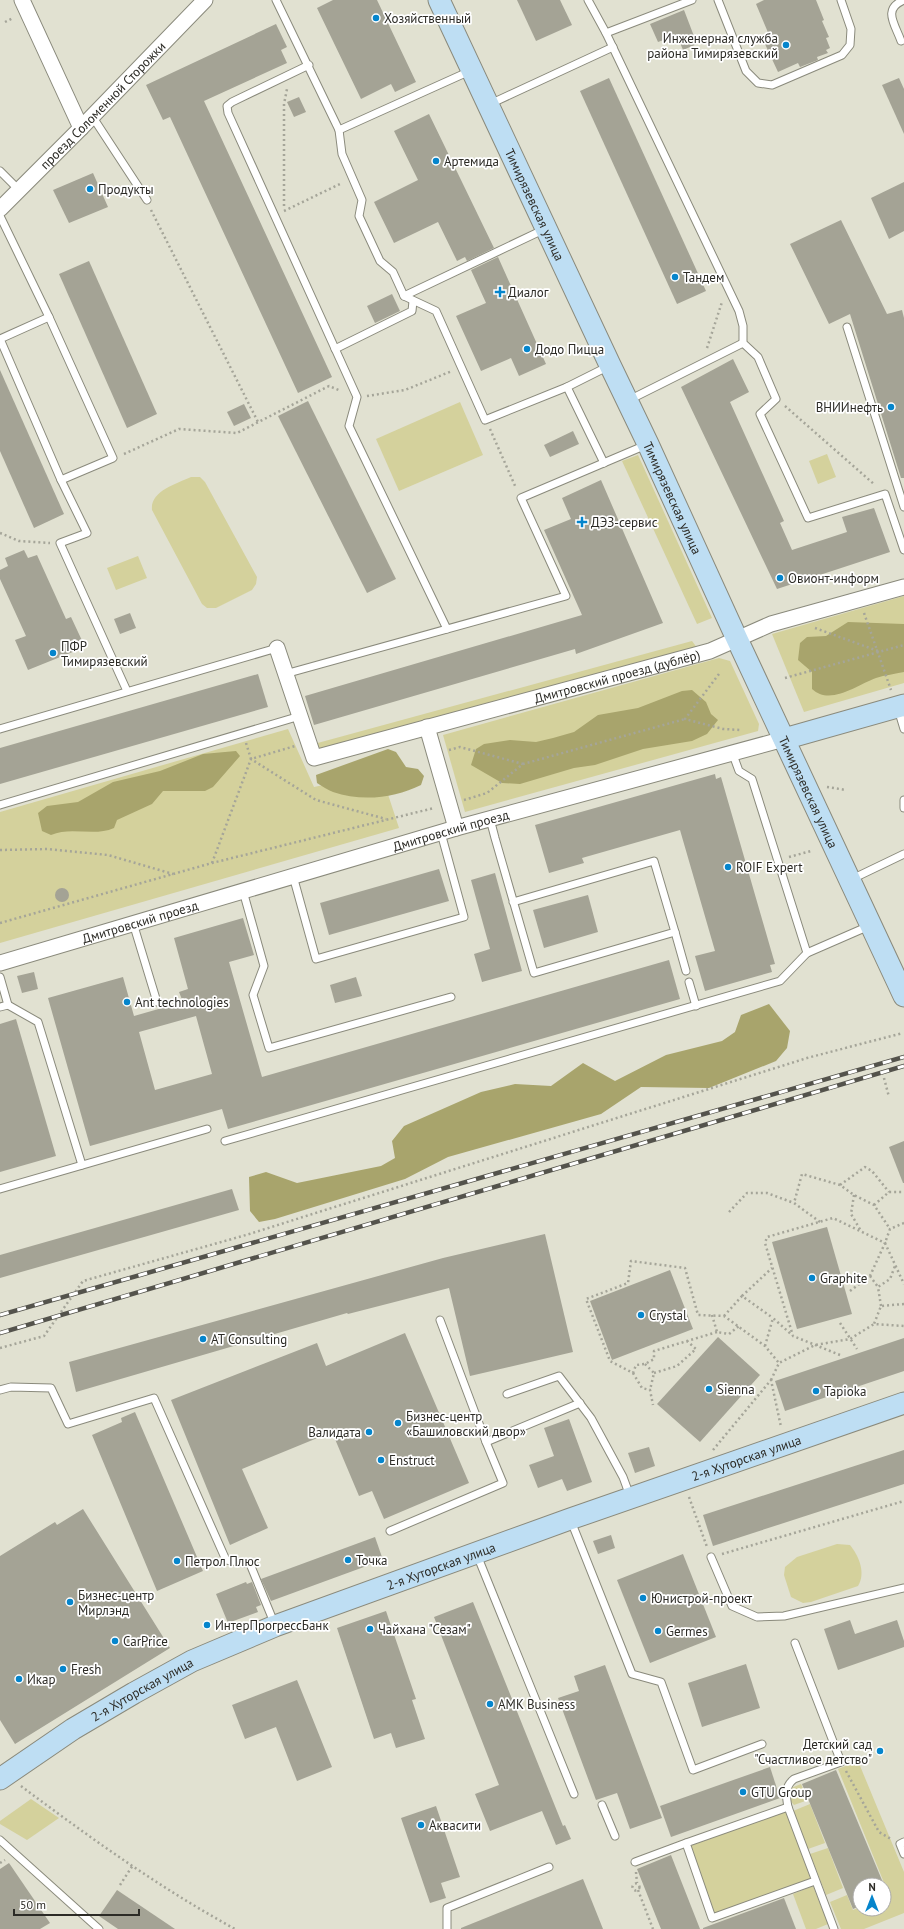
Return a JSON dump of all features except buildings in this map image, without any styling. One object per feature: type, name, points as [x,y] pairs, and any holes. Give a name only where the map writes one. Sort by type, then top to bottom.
[{"type":"main road","name":"Тимирязевская улица","points":[[439,0],[648,444],[737,639],[904,996]]},
{"type":"main road","name":"Дмитровский проезд","points":[[784,739],[897,701]]},
{"type":"main road","name":"2-я Хуторская улица","points":[[8,1781],[73,1729],[134,1693],[192,1662],[275,1626],[476,1552],[904,1403]]},
{"type":"street","points":[[22,0],[81,128]]},
{"type":"street","name":"проезд Соломенной Сторожки","points":[[0,209],[205,0]]},
{"type":"street","name":"Дмитровский проезд (дублёр)","points":[[309,742],[314,758],[710,651],[771,624],[904,587]]},
{"type":"street","points":[[277,648],[309,742]]},
{"type":"street","points":[[427,727],[456,828]]},
{"type":"street","name":"Дмитровский проезд","points":[[0,963],[456,828],[784,739]]},
{"type":"lane","points":[[276,0],[309,65],[339,130],[342,154],[362,200],[360,216],[380,261],[393,272],[404,296],[436,311],[485,420],[567,386],[610,366]]},
{"type":"lane","points":[[588,0],[613,47],[739,310],[743,326],[743,343],[758,357],[776,399],[760,414],[808,518],[886,494],[904,550]]},
{"type":"lane","points":[[606,33],[692,0]]},
{"type":"lane","points":[[718,0],[746,71],[758,83],[772,85],[842,55],[850,44],[851,29],[841,0]]},
{"type":"lane","points":[[901,41],[891,12],[892,7],[904,0]]},
{"type":"lane","points":[[488,105],[613,47]]},
{"type":"lane","points":[[309,65],[232,102],[227,106],[228,113],[357,397],[349,426],[447,629]]},
{"type":"lane","points":[[339,130],[472,70]]},
{"type":"lane","points":[[92,116],[146,200]]},
{"type":"lane","points":[[0,171],[19,190]]},
{"type":"lane","points":[[0,216],[49,317],[113,458],[61,480]]},
{"type":"lane","points":[[404,296],[546,228]]},
{"type":"lane","points":[[335,349],[412,310],[413,301]]},
{"type":"lane","points":[[49,317],[0,339],[61,480],[87,533],[60,543],[127,691]]},
{"type":"lane","points":[[847,328],[904,507]]},
{"type":"lane","points":[[627,401],[743,343]]},
{"type":"lane","points":[[567,386],[604,463]]},
{"type":"lane","points":[[285,674],[566,596],[521,498],[648,444]]},
{"type":"lane","points":[[0,729],[277,648]]},
{"type":"lane","points":[[897,701],[904,729]]},
{"type":"lane","points":[[0,805],[300,716]]},
{"type":"lane","points":[[732,752],[739,771],[752,778],[807,953]]},
{"type":"lane","points":[[904,800],[904,808]]},
{"type":"lane","points":[[490,819],[534,973],[675,932]]},
{"type":"lane","points":[[293,876],[316,958],[464,918],[441,833]]},
{"type":"lane","points":[[850,880],[904,854]]},
{"type":"lane","points":[[513,902],[654,861],[686,971]]},
{"type":"lane","points":[[243,891],[264,966],[253,995],[269,1048],[451,997]]},
{"type":"lane","points":[[133,923],[157,1002]]},
{"type":"lane","points":[[225,1141],[780,981],[807,953],[871,925]]},
{"type":"lane","points":[[0,977],[8,1005]]},
{"type":"lane","points":[[689,982],[696,1006]]},
{"type":"lane","points":[[0,1007],[8,1005],[38,1022],[82,1165]]},
{"type":"lane","points":[[0,1189],[207,1129]]},
{"type":"lane","points":[[390,1531],[503,1483],[440,1320]]},
{"type":"lane","points":[[507,1394],[559,1376],[592,1418],[616,1464],[631,1498]]},
{"type":"lane","points":[[0,1390],[11,1387],[51,1388],[68,1424],[154,1398],[226,1560],[250,1564],[275,1626]]},
{"type":"lane","points":[[486,1442],[580,1403]]},
{"type":"lane","points":[[570,1519],[632,1674],[661,1682],[693,1770],[762,1744]]},
{"type":"lane","points":[[476,1552],[574,1794]]},
{"type":"lane","points":[[711,1557],[732,1606],[757,1616],[784,1616],[904,1588]]},
{"type":"lane","points":[[795,1643],[841,1762],[794,1779],[789,1783],[786,1789],[788,1807],[834,1929]]},
{"type":"lane","points":[[602,1805],[615,1836]]},
{"type":"lane","points":[[635,1862],[788,1807]]},
{"type":"lane","points":[[0,1840],[99,1929]]},
{"type":"lane","points":[[686,1843],[712,1918],[815,1881]]},
{"type":"lane","points":[[902,1843],[904,1854]]},
{"type":"lane","points":[[447,1929],[447,1908],[549,1867]]},
{"type":"path","points":[[284,210],[284,104],[290,74]]},
{"type":"path","points":[[274,215],[352,178]]},
{"type":"path","points":[[146,200],[258,422]]},
{"type":"path","points":[[701,364],[727,284]]},
{"type":"path","points":[[113,458],[179,429],[236,433],[328,386],[357,397],[405,390],[462,367]]},
{"type":"path","points":[[776,399],[886,494]]},
{"type":"path","points":[[485,420],[521,498]]},
{"type":"path","points":[[0,533],[19,540],[60,543]]},
{"type":"path","points":[[861,606],[897,701]]},
{"type":"path","points":[[809,625],[879,652]]},
{"type":"path","points":[[785,678],[904,644]]},
{"type":"path","points":[[685,719],[719,674]]},
{"type":"path","points":[[0,924],[212,863],[487,794],[523,764],[685,719],[723,729],[740,730]]},
{"type":"path","points":[[212,863],[251,759],[243,732]]},
{"type":"path","points":[[251,759],[309,742]]},
{"type":"path","points":[[435,753],[460,747],[523,764]]},
{"type":"path","points":[[251,759],[316,800],[386,819]]},
{"type":"path","points":[[827,787],[846,790]]},
{"type":"path","points":[[0,850],[48,849],[108,855],[174,874]]},
{"type":"path","points":[[778,860],[811,851]]},
{"type":"path","points":[[0,1348],[44,1336],[83,1281],[246,1235],[807,1058],[903,1033]]},
{"type":"path","points":[[884,1078],[889,1097]]},
{"type":"path","points":[[840,1185],[864,1167],[872,1171],[889,1192]]},
{"type":"path","points":[[794,1204],[802,1174],[840,1185],[854,1195],[874,1205],[890,1229]]},
{"type":"path","points":[[874,1205],[889,1192],[904,1192]]},
{"type":"path","points":[[729,1212],[747,1193],[767,1193],[794,1204],[820,1222]]},
{"type":"path","points":[[854,1195],[851,1214],[862,1232]]},
{"type":"path","points":[[793,1336],[766,1243],[767,1237],[834,1218],[885,1243],[904,1284]]},
{"type":"path","points":[[850,1291],[870,1276],[890,1229],[904,1223]]},
{"type":"path","points":[[650,1390],[642,1388],[633,1373],[610,1361],[586,1300],[628,1283],[630,1261],[685,1268],[698,1315],[724,1316],[765,1346],[779,1363]]},
{"type":"path","points":[[878,1287],[890,1280],[895,1265]]},
{"type":"path","points":[[724,1316],[742,1296],[773,1267]]},
{"type":"path","points":[[870,1276],[878,1287],[881,1306],[874,1324]]},
{"type":"path","points":[[742,1296],[773,1318],[793,1336],[840,1355]]},
{"type":"path","points":[[881,1306],[904,1304]]},
{"type":"path","points":[[712,1315],[717,1332]]},
{"type":"path","points":[[765,1346],[773,1318]]},
{"type":"path","points":[[840,1323],[857,1349]]},
{"type":"path","points":[[710,1453],[771,1380],[779,1363],[815,1345],[850,1339],[874,1324],[904,1326]]},
{"type":"path","points":[[633,1373],[636,1365],[645,1364],[654,1359],[654,1351],[717,1332],[729,1334],[739,1326]]},
{"type":"path","points":[[654,1373],[677,1366],[696,1349],[687,1341]]},
{"type":"path","points":[[645,1364],[654,1373]]},
{"type":"path","points":[[654,1373],[650,1390],[654,1405]]},
{"type":"path","points":[[771,1380],[781,1427]]},
{"type":"path","points":[[689,1496],[711,1557],[904,1501]]},
{"type":"path","points":[[841,1762],[879,1832],[902,1843]]},
{"type":"path","points":[[8,1781],[196,1908],[234,1929]]},
{"type":"path","points":[[0,1863],[4,1860]]},
{"type":"path","points":[[120,1885],[133,1865]]},
{"type":"path","points":[[638,1890],[653,1929]]},
{"type":"shaded area","points":[[460,402],[483,455],[399,491],[376,439]]},
{"type":"shaded area","points":[[827,454],[836,477],[818,484],[809,461]]},
{"type":"shaded area","points":[[638,455],[712,618],[697,624],[622,461]]},
{"type":"shaded area","points":[[191,477],[200,477],[205,482],[257,577],[256,584],[252,590],[216,608],[207,608],[202,604],[152,510],[152,503],[160,493],[165,489]]},
{"type":"shaded area","points":[[138,556],[147,578],[116,590],[107,568]]},
{"type":"shaded area","points":[[904,596],[904,683],[804,712],[772,634]]},
{"type":"shaded area","points":[[848,622],[904,624],[904,672],[876,678],[835,695],[819,694],[812,689],[812,672],[798,660],[800,643],[807,637],[826,636]]},
{"type":"shaded area","points":[[692,641],[698,649],[317,752],[314,744]]},
{"type":"shaded area","points":[[719,658],[730,661],[759,724],[758,731],[465,812],[443,735]]},
{"type":"shaded area","points":[[692,690],[706,702],[711,714],[718,720],[707,734],[692,741],[643,749],[595,765],[574,768],[520,784],[502,783],[471,765],[476,749],[484,744],[510,740],[536,742],[553,738],[574,732],[598,715],[638,708],[682,691]]},
{"type":"shaded area","points":[[288,729],[314,787],[381,773],[399,828],[0,943],[0,812]]},
{"type":"shaded area","points":[[388,749],[396,752],[406,767],[418,769],[424,776],[421,785],[389,796],[367,798],[333,792],[317,783],[316,775]]},
{"type":"shaded area","points":[[236,751],[240,756],[213,787],[205,791],[163,791],[152,804],[117,820],[114,828],[106,831],[66,831],[51,835],[42,831],[38,813],[47,806],[78,802],[113,782],[160,771],[203,754]]},
{"type":"shaded area","points":[[769,1004],[790,1031],[787,1048],[776,1061],[709,1088],[641,1087],[601,1114],[448,1157],[405,1179],[275,1219],[259,1222],[250,1211],[249,1177],[266,1172],[297,1183],[381,1166],[395,1158],[392,1141],[404,1126],[481,1092],[515,1084],[551,1086],[583,1063],[615,1081],[666,1055],[722,1041],[735,1032],[741,1015]]},
{"type":"shaded area","points":[[837,1544],[850,1545],[859,1559],[861,1576],[858,1586],[811,1602],[803,1603],[791,1597],[784,1575],[785,1567],[797,1557]]},
{"type":"shaded area","points":[[858,1761],[904,1872],[904,1913],[864,1929],[841,1929],[830,1902],[847,1895],[852,1908],[852,1917],[892,1917],[892,1877],[882,1877],[838,1769]]},
{"type":"shaded area","points":[[801,1784],[808,1800],[794,1805],[789,1799],[791,1788]]},
{"type":"shaded area","points":[[31,1799],[59,1818],[27,1840],[0,1824],[0,1821]]},
{"type":"shaded area","points":[[810,1804],[825,1843],[808,1849],[793,1811]]},
{"type":"shaded area","points":[[786,1811],[811,1880],[715,1915],[690,1846]]},
{"type":"shaded area","points":[[828,1848],[843,1888],[826,1895],[810,1854]]},
{"type":"shaded area","points":[[813,1886],[828,1924],[816,1929],[806,1929],[793,1894]]},
{"type":"railway","points":[[0,1315],[904,1057]]},
{"type":"railway","points":[[0,1333],[904,1066]]},
{"type":"place","name":"Хозяйственный","points":[[376,18]]},
{"type":"place","name":"Инженерная служба района Тимирязевский","points":[[786,45]]},
{"type":"place","name":"Артемида","points":[[436,161]]},
{"type":"place","name":"Продукты","points":[[90,189]]},
{"type":"place","name":"Тандем","points":[[675,277]]},
{"type":"place","name":"Диалог","points":[[500,292]]},
{"type":"place","name":"Додо Пицца","points":[[527,349]]},
{"type":"place","name":"ВНИИнефть","points":[[891,407]]},
{"type":"place","name":"ДЭЗ-сервис","points":[[582,522]]},
{"type":"place","name":"Овионт-информ","points":[[780,578]]},
{"type":"place","name":"ПФР Тимирязевский","points":[[53,653]]},
{"type":"place","name":"ROIF Expert","points":[[728,867]]},
{"type":"place","name":"Ant technologies","points":[[127,1002]]},
{"type":"place","name":"Graphite","points":[[812,1278]]},
{"type":"place","name":"Crystal","points":[[641,1315]]},
{"type":"place","name":"AT Consulting","points":[[203,1339]]},
{"type":"place","name":"Sienna","points":[[709,1389]]},
{"type":"place","name":"Tapioka","points":[[816,1391]]},
{"type":"place","name":"Бизнес-центр «Башиловский двор»","points":[[398,1423]]},
{"type":"place","name":"Валидата","points":[[369,1432]]},
{"type":"place","name":"Enstruct","points":[[381,1460]]},
{"type":"place","name":"Точка","points":[[348,1560]]},
{"type":"place","name":"Петрол Плюс","points":[[177,1561]]},
{"type":"place","name":"Юнистрой-проект","points":[[643,1598]]},
{"type":"place","name":"Бизнес-центр Мирлэнд","points":[[70,1602]]},
{"type":"place","name":"ИнтерПрогрессБанк","points":[[207,1625]]},
{"type":"place","name":"Чайхана \"Сезам\"","points":[[370,1629]]},
{"type":"place","name":"Germes","points":[[658,1631]]},
{"type":"place","name":"CarPrice","points":[[115,1641]]},
{"type":"place","name":"Fresh","points":[[63,1669]]},
{"type":"place","name":"Икар","points":[[19,1679]]},
{"type":"place","name":"AMK Business","points":[[490,1704]]},
{"type":"place","name":"Детский сад \"Счастливое детство\"","points":[[880,1751]]},
{"type":"place","name":"GTU Group","points":[[743,1792]]},
{"type":"place","name":"Аквасити","points":[[421,1825]]}]
